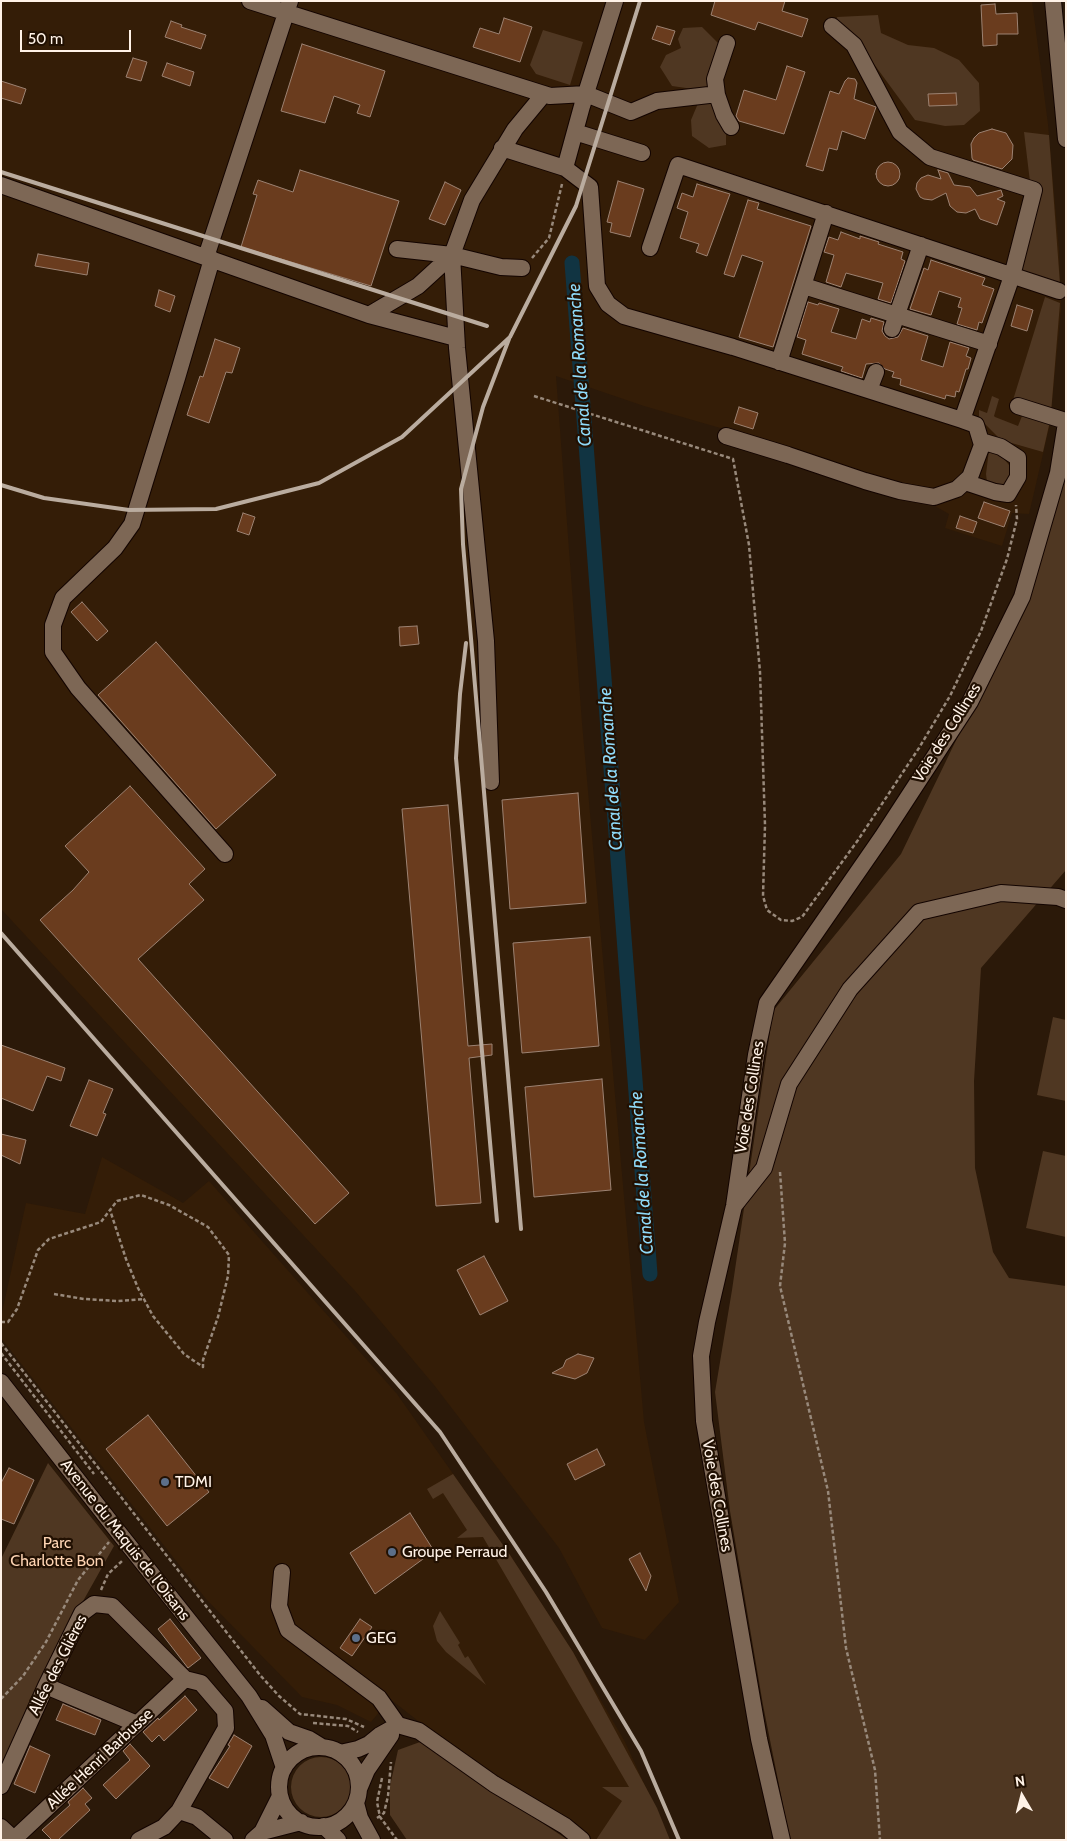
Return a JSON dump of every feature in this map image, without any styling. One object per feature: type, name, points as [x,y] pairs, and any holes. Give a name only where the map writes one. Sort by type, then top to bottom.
[{"type":"street","points":[[250,1],[288,7],[550,96],[586,94],[631,112],[657,101],[717,95]]},
{"type":"street","points":[[565,168],[615,1]]},
{"type":"street","points":[[1053,1],[1066,139]]},
{"type":"street","points":[[225,854],[78,688],[52,652],[53,625],[63,598],[114,548],[132,524],[178,378],[209,258],[288,7]]},
{"type":"street","points":[[832,26],[854,44],[900,132],[930,156],[1034,190],[1012,276],[990,344],[962,420]]},
{"type":"street","points":[[727,43],[715,78],[717,95],[724,115],[731,127]]},
{"type":"street","points":[[491,782],[486,642],[456,338],[452,255],[472,200],[514,129],[544,94]]},
{"type":"street","points":[[575,132],[642,154]]},
{"type":"street","points":[[502,148],[565,168],[590,187],[597,286],[608,304],[624,316],[779,362],[962,420],[976,426],[982,445],[970,477],[957,489],[934,497],[900,491],[726,436]]},
{"type":"street","points":[[650,248],[678,165],[1059,291]]},
{"type":"street","points":[[1,185],[369,315],[456,338]]},
{"type":"street","points":[[779,362],[826,213]]},
{"type":"street","points":[[895,322],[921,245]]},
{"type":"street","points":[[397,248],[452,255],[501,267],[522,268]]},
{"type":"street","points":[[369,315],[418,286],[452,255]]},
{"type":"street","points":[[804,286],[895,322],[990,344]]},
{"type":"street","points":[[869,390],[876,372]]},
{"type":"street","points":[[1018,406],[1066,422]]},
{"type":"street","name":"Voie des Collines","points":[[782,1840],[758,1739],[704,1421],[701,1356],[706,1322],[734,1206],[756,1055],[767,1003],[882,837],[970,702],[1022,597],[1058,473],[1066,422]]},
{"type":"street","points":[[965,482],[995,492],[1008,494],[1018,476],[1018,458],[1001,446],[981,441]]},
{"type":"street","points":[[734,1206],[764,1168],[789,1084],[850,990],[919,912],[1001,893],[1058,897],[1066,900]]},
{"type":"street","name":"Avenue du Maquis de l'Oisans","points":[[1,1382],[249,1696],[273,1735],[284,1768]]},
{"type":"street","points":[[282,1572],[279,1606],[288,1630],[379,1698],[398,1725],[419,1731],[494,1784],[565,1826],[582,1840]]},
{"type":"street","name":"Allée des Glières","points":[[1,1786],[46,1686],[82,1613],[94,1604],[112,1606],[186,1679],[200,1684],[225,1711],[226,1728],[179,1811],[164,1827],[139,1840]]},
{"type":"street","name":"Allée Henri Barbusse","points":[[14,1839],[186,1679]]},
{"type":"street","points":[[46,1686],[138,1724]]},
{"type":"street","name":"Avenue du Maquis de l'Oisans","points":[[249,1696],[289,1732],[309,1739],[322,1747]]},
{"type":"street","points":[[368,1833],[360,1818],[358,1796],[358,1775],[351,1762],[340,1753],[322,1747],[307,1749],[294,1756],[284,1768],[280,1777],[280,1796],[288,1811],[301,1822],[312,1826],[337,1823],[348,1815],[358,1796],[367,1770],[380,1743],[398,1725]]},
{"type":"street","points":[[340,1753],[380,1743]]},
{"type":"street","points":[[258,1836],[280,1796]]},
{"type":"street","points":[[179,1811],[197,1817],[225,1840]]},
{"type":"street","points":[[258,1836],[301,1822]]},
{"type":"street","points":[[324,1826],[338,1840]]},
{"type":"street","points":[[1,1828],[14,1839]]},
{"type":"path","points":[[522,268],[549,238],[565,168]]},
{"type":"path","points":[[534,396],[733,459],[749,545],[760,672],[765,825],[763,896],[767,910],[781,920],[792,921],[802,917],[884,802],[950,696],[981,631],[1007,559],[1017,519],[1016,502],[1011,490]]},
{"type":"path","points":[[780,1172],[785,1243],[780,1286],[828,1491],[846,1648],[875,1770],[880,1840]]},
{"type":"path","points":[[1,1322],[8,1322],[17,1309],[38,1250],[49,1239],[101,1222],[110,1210],[117,1201],[141,1195],[169,1205],[208,1227],[228,1255],[228,1276],[218,1317],[202,1367],[184,1354],[153,1316],[126,1259],[110,1210]]},
{"type":"path","points":[[54,1294],[84,1299],[118,1301],[144,1299]]},
{"type":"path","points":[[1,1342],[260,1675],[279,1696],[300,1714],[346,1719],[364,1727],[391,1757],[388,1796],[384,1813],[368,1833]]},
{"type":"path","points":[[1,1353],[96,1475]]},
{"type":"path","points":[[1,1699],[23,1676],[46,1642],[78,1580],[112,1539]]},
{"type":"path","points":[[100,1604],[101,1590],[108,1574],[126,1558]]},
{"type":"path","points":[[306,1721],[340,1726]]},
{"type":"path","points":[[380,1817],[397,1840]]},
{"type":"shaded area","points":[[1,1],[1032,1],[1048,124],[1059,250],[1061,309],[1050,424],[1029,514],[1012,513],[1002,546],[945,528],[949,514],[898,485],[828,459],[644,406],[556,376],[582,723],[644,1422],[679,1602],[645,1640],[602,1628],[559,1548],[434,1385],[356,1292],[1,909]]},
{"type":"shaded area","points":[[102,1157],[183,1203],[209,1181],[397,1394],[510,1555],[573,1652],[625,1742],[670,1840],[588,1840],[440,1738],[390,1699],[371,1722],[337,1705],[302,1697],[206,1599],[1,1338],[1,1317],[26,1203],[85,1214]]},
{"type":"green space","points":[[878,15],[881,33],[908,45],[934,48],[959,60],[979,83],[980,111],[964,125],[945,126],[915,120],[849,30],[838,23],[837,17]]},
{"type":"green space","points":[[702,27],[720,45],[719,79],[700,90],[672,86],[660,67],[666,55],[681,48],[678,39],[683,28]]},
{"type":"green space","points":[[543,30],[583,42],[570,85],[536,74],[530,65]]},
{"type":"green space","points":[[713,100],[726,128],[726,145],[709,148],[692,136],[691,120],[699,101]]},
{"type":"green space","points":[[1024,132],[1049,135],[1060,284],[1019,271],[1041,185],[1030,182]]},
{"type":"green space","points":[[1045,297],[1060,303],[1051,413],[1013,400]]},
{"type":"green space","points":[[992,396],[999,399],[995,417],[1018,426],[1024,411],[1050,421],[1043,452],[1001,440],[979,418],[979,410],[987,413]]},
{"type":"green space","points":[[989,450],[999,453],[1009,465],[1009,475],[1006,483],[999,486],[987,482]]},
{"type":"green space","points":[[1066,458],[1066,870],[981,968],[974,1081],[975,1168],[993,1252],[1009,1278],[1066,1286],[1066,1840],[790,1840],[763,1705],[730,1511],[715,1392],[773,1011],[901,854],[1006,637]]},
{"type":"green space","points":[[1053,1017],[1066,1020],[1066,1101],[1037,1095]]},
{"type":"green space","points":[[1043,1151],[1066,1156],[1066,1237],[1026,1228]]},
{"type":"green space","name":"Parc Charlotte Bon","points":[[48,1463],[114,1546],[82,1603],[1,1776],[1,1559]]},
{"type":"green space","points":[[453,1474],[510,1555],[573,1652],[657,1808],[670,1840],[596,1840],[622,1801],[602,1787],[629,1787],[483,1537],[457,1538],[467,1530],[443,1493],[433,1499],[427,1489]]},
{"type":"green space","points":[[440,1611],[460,1643],[458,1645],[465,1658],[468,1656],[486,1685],[446,1652],[437,1641],[433,1626]]},
{"type":"green space","points":[[420,1742],[568,1840],[407,1840],[390,1815],[390,1786],[398,1750]]},
{"type":"green space","points":[[321,1757],[338,1762],[346,1770],[351,1787],[346,1804],[338,1812],[321,1817],[304,1812],[296,1804],[291,1787],[296,1770],[304,1762]]},
{"type":"building","points":[[715,1],[785,1],[782,11],[808,19],[802,37],[758,22],[755,30],[711,15]]},
{"type":"building","points":[[995,4],[996,14],[1017,13],[1018,34],[997,34],[997,45],[983,46],[981,5]]},
{"type":"building","points":[[504,18],[532,27],[520,62],[473,47],[480,28],[499,34]]},
{"type":"building","points":[[171,21],[182,25],[181,27],[206,35],[201,49],[165,37]]},
{"type":"building","points":[[657,26],[675,31],[670,45],[652,39]]},
{"type":"building","points":[[302,44],[385,71],[370,117],[357,113],[360,105],[334,96],[325,123],[281,111]]},
{"type":"building","points":[[133,58],[147,62],[141,81],[126,77]]},
{"type":"building","points":[[167,63],[194,72],[190,86],[162,76]]},
{"type":"building","points":[[787,66],[805,72],[784,134],[739,121],[736,116],[744,90],[776,100]]},
{"type":"building","points":[[848,78],[855,79],[857,83],[854,99],[876,107],[865,139],[842,131],[837,150],[829,148],[823,171],[806,166],[830,91],[839,94]]},
{"type":"building","points":[[1,81],[26,89],[21,104],[1,98]]},
{"type":"building","points":[[956,93],[957,105],[929,106],[928,94]]},
{"type":"building","points":[[992,129],[1006,133],[1013,145],[1012,159],[1002,169],[973,160],[972,158],[971,144],[974,138],[979,133]]},
{"type":"building","points":[[888,162],[897,165],[900,174],[897,183],[888,186],[879,183],[876,174],[879,165]]},
{"type":"building","points":[[300,170],[399,201],[371,286],[241,247],[257,195],[253,194],[258,180],[293,192]]},
{"type":"building","points":[[938,170],[948,173],[954,185],[970,187],[977,196],[1001,190],[1003,196],[997,199],[1005,202],[997,225],[980,219],[975,209],[966,213],[957,212],[950,206],[946,193],[932,200],[920,197],[916,189],[917,183],[921,178],[928,175],[941,179]]},
{"type":"building","points":[[618,181],[644,189],[630,237],[610,232],[612,223],[607,222]]},
{"type":"building","points":[[445,182],[461,190],[445,225],[429,219]]},
{"type":"building","points":[[697,184],[730,194],[707,256],[696,252],[699,244],[680,238],[688,212],[677,208],[682,193],[693,197]]},
{"type":"building","points":[[748,200],[759,203],[757,209],[811,226],[773,347],[739,337],[763,262],[742,255],[734,277],[724,274]]},
{"type":"building","points":[[841,232],[860,239],[860,236],[879,242],[878,244],[903,252],[901,259],[905,261],[891,303],[878,299],[883,283],[846,273],[841,287],[826,282],[834,255],[824,252],[829,237],[838,240]]},
{"type":"building","points":[[38,254],[89,263],[87,275],[35,266]]},
{"type":"building","points":[[931,260],[985,278],[982,285],[994,289],[982,323],[979,322],[977,330],[957,324],[962,308],[958,307],[961,298],[939,291],[931,315],[910,309],[924,268],[928,270]]},
{"type":"building","points":[[159,290],[175,296],[170,312],[155,306]]},
{"type":"building","points":[[808,302],[839,309],[831,332],[856,339],[862,319],[870,322],[871,318],[884,322],[882,331],[889,339],[898,337],[903,328],[928,336],[921,360],[943,367],[950,342],[969,348],[966,356],[971,358],[959,392],[956,391],[955,397],[946,395],[945,399],[900,385],[901,379],[892,377],[894,372],[885,369],[879,363],[866,364],[862,378],[841,371],[843,367],[802,354],[806,340],[797,337]]},
{"type":"building","points":[[1017,305],[1033,310],[1027,331],[1011,326]]},
{"type":"building","points":[[215,339],[240,348],[232,373],[226,372],[209,423],[187,415],[200,376],[203,377]]},
{"type":"building","points":[[739,407],[758,413],[753,429],[734,423]]},
{"type":"building","points":[[984,502],[1010,511],[1004,527],[978,518]]},
{"type":"building","points":[[243,513],[255,517],[249,535],[237,531]]},
{"type":"building","points":[[960,516],[977,522],[973,533],[956,528]]},
{"type":"building","points":[[82,602],[108,631],[97,641],[71,612]]},
{"type":"building","points":[[417,626],[419,644],[400,646],[399,627]]},
{"type":"building","points":[[156,642],[276,775],[216,829],[98,695]]},
{"type":"building","points":[[130,786],[205,869],[189,884],[204,900],[138,959],[349,1193],[315,1224],[40,920],[73,890],[89,872],[65,846]]},
{"type":"building","points":[[578,793],[586,903],[510,909],[502,800]]},
{"type":"building","points":[[448,805],[468,1046],[492,1044],[492,1055],[469,1058],[481,1203],[436,1206],[402,809]]},
{"type":"building","points":[[590,937],[599,1046],[522,1053],[513,943]]},
{"type":"building","points":[[1,1045],[65,1068],[61,1081],[47,1076],[33,1111],[1,1098]]},
{"type":"building","points":[[602,1079],[611,1190],[534,1197],[525,1087]]},
{"type":"building","points":[[89,1080],[113,1089],[103,1113],[106,1114],[97,1136],[70,1126]]},
{"type":"building","points":[[1,1134],[26,1140],[20,1164],[1,1155]]},
{"type":"building","points":[[484,1256],[508,1301],[480,1315],[457,1270]]},
{"type":"building","points":[[578,1354],[594,1358],[587,1373],[575,1379],[552,1373],[563,1367],[566,1360]]},
{"type":"building","points":[[148,1415],[209,1492],[167,1526],[106,1449]]},
{"type":"building","points":[[597,1449],[605,1465],[575,1480],[567,1464]]},
{"type":"building","points":[[9,1468],[34,1480],[14,1524],[1,1519],[1,1483]]},
{"type":"building","name":"Groupe Perraud","points":[[410,1513],[434,1551],[375,1594],[350,1553]]},
{"type":"building","points":[[640,1553],[651,1576],[646,1591],[629,1559]]},
{"type":"building","points":[[170,1619],[201,1658],[188,1668],[158,1629]]},
{"type":"building","name":"GEG","points":[[360,1619],[372,1627],[352,1656],[340,1648]]},
{"type":"building","points":[[185,1696],[197,1710],[164,1741],[159,1735],[152,1742],[143,1732]]},
{"type":"building","points":[[63,1704],[101,1720],[95,1735],[56,1720]]},
{"type":"building","points":[[234,1735],[252,1746],[228,1788],[209,1778],[230,1746],[228,1745]]},
{"type":"building","points":[[130,1744],[150,1766],[116,1799],[103,1785],[130,1760],[123,1751]]},
{"type":"building","points":[[30,1746],[50,1755],[35,1793],[14,1784]]},
{"type":"building","points":[[83,1788],[92,1798],[85,1804],[90,1810],[58,1840],[52,1840],[42,1830],[70,1805],[68,1802]]},
{"type":"waterway","name":"Canal de la Romanche","points":[[572,263],[650,1274]]},
{"type":"railway","points":[[1,485],[44,498],[129,510],[216,509],[319,483],[402,437],[510,337],[576,206],[640,1]]},
{"type":"railway","points":[[1,172],[487,326]]},
{"type":"railway","points":[[509,339],[483,407],[461,489],[463,544],[521,1229]]},
{"type":"railway","points":[[466,643],[460,694],[456,758],[497,1221]]},
{"type":"railway","points":[[1,933],[440,1432],[546,1592],[641,1751],[679,1840]]},
{"type":"place","name":"TDMI","points":[[165,1482]]},
{"type":"place","name":"Groupe Perraud","points":[[392,1552]]},
{"type":"place","name":"GEG","points":[[356,1638]]}]
